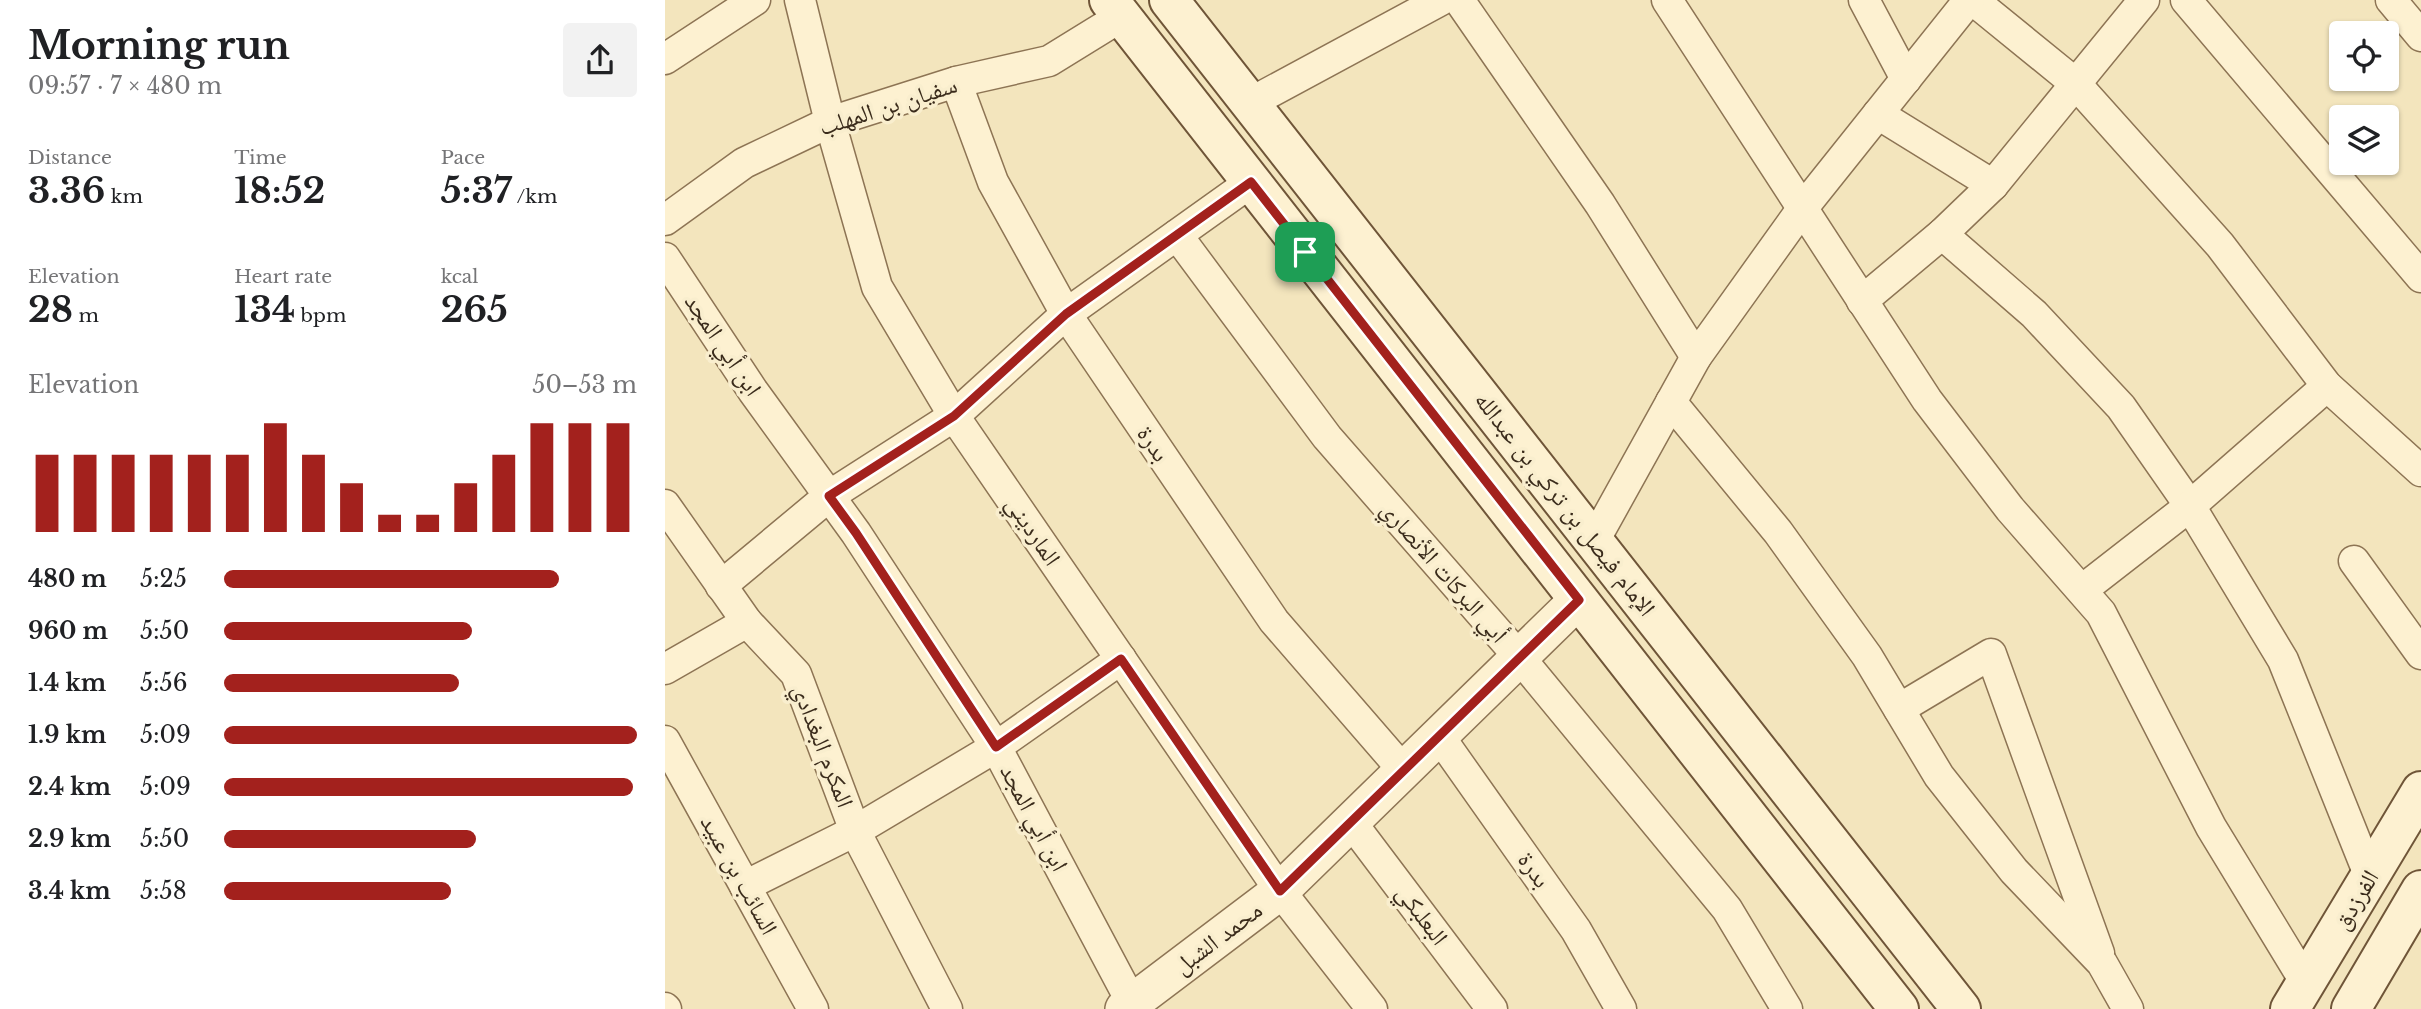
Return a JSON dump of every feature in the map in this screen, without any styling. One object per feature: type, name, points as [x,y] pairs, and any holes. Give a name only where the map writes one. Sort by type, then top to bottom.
[{"type":"main road","name":"الإمام فيصل بن تركي بن عبدالله","points":[[1169,0],[1961,1009]]},
{"type":"main road","name":"الإمام فيصل بن تركي بن عبدالله","points":[[1115,8],[1899,1009]]},
{"type":"main road","name":"الفرزدق","points":[[2298,996],[2421,791]]},
{"type":"main road","name":"الفرزدق","points":[[2351,1009],[2419,900]]},
{"type":"street","points":[[668,51],[755,0]]},
{"type":"street","name":"المارديني","points":[[800,0],[830,122],[877,287],[954,416],[1280,891],[1372,1009]]},
{"type":"street","points":[[1250,103],[1441,0]]},
{"type":"street","points":[[1459,0],[1600,204],[1696,357]]},
{"type":"street","points":[[1667,0],[1927,400],[2010,509],[2101,613],[2298,996]]},
{"type":"street","points":[[1864,0],[1906,79]]},
{"type":"street","points":[[1594,541],[1696,357],[1802,209],[1971,0],[2075,83],[2220,245],[2327,386],[2421,471]]},
{"type":"street","points":[[1863,301],[1942,234],[1993,185],[2144,0]]},
{"type":"street","points":[[2186,0],[2421,277]]},
{"type":"street","points":[[2391,0],[2421,36]]},
{"type":"street","name":"سفيان بن المهلب","points":[[665,220],[744,163],[830,122],[956,82],[1049,61],[1115,8]]},
{"type":"street","name":"بدرة","points":[[956,82],[993,182],[1066,314],[1274,621],[1404,771]]},
{"type":"street","points":[[1878,114],[1993,185]]},
{"type":"street","points":[[721,586],[829,496],[954,416],[1066,314],[1251,182]]},
{"type":"street","points":[[1942,234],[2034,314],[2121,407],[2190,506],[2283,660],[2370,877]]},
{"type":"street","name":"أبي البركات الأنصاري","points":[[1177,235],[1327,438],[1520,658],[1727,909],[1787,1009]]},
{"type":"street","name":"ابن أبي المجد","points":[[665,258],[753,391],[856,533],[996,747],[1128,1006]]},
{"type":"street","points":[[2082,590],[2190,506],[2327,386]]},
{"type":"street","points":[[1671,402],[1778,532],[1867,656],[1939,776],[2014,871],[2102,963]]},
{"type":"street","name":"المكرم البغدادي","points":[[665,505],[747,622],[796,674],[855,831],[947,1009]]},
{"type":"street","points":[[2354,561],[2421,654]]},
{"type":"street","name":"محمد الشبل","points":[[1128,1006],[1280,891],[1579,600]]},
{"type":"street","points":[[665,669],[747,622]]},
{"type":"street","points":[[1899,709],[1991,654],[2102,963],[2127,1009]]},
{"type":"street","points":[[745,886],[855,831],[996,747],[1121,659]]},
{"type":"street","name":"بدرة","points":[[1439,736],[1576,930],[1621,1009]]},
{"type":"street","name":"السائب بن عبيد","points":[[665,741],[813,1009]]},
{"type":"street","name":"البعلبكي","points":[[1351,822],[1492,1009]]},
{"type":"route","points":[[1251,182],[1305,252],[1579,600],[1280,891],[1121,659],[996,747],[829,496],[954,416],[1066,314],[1251,182]]}]
